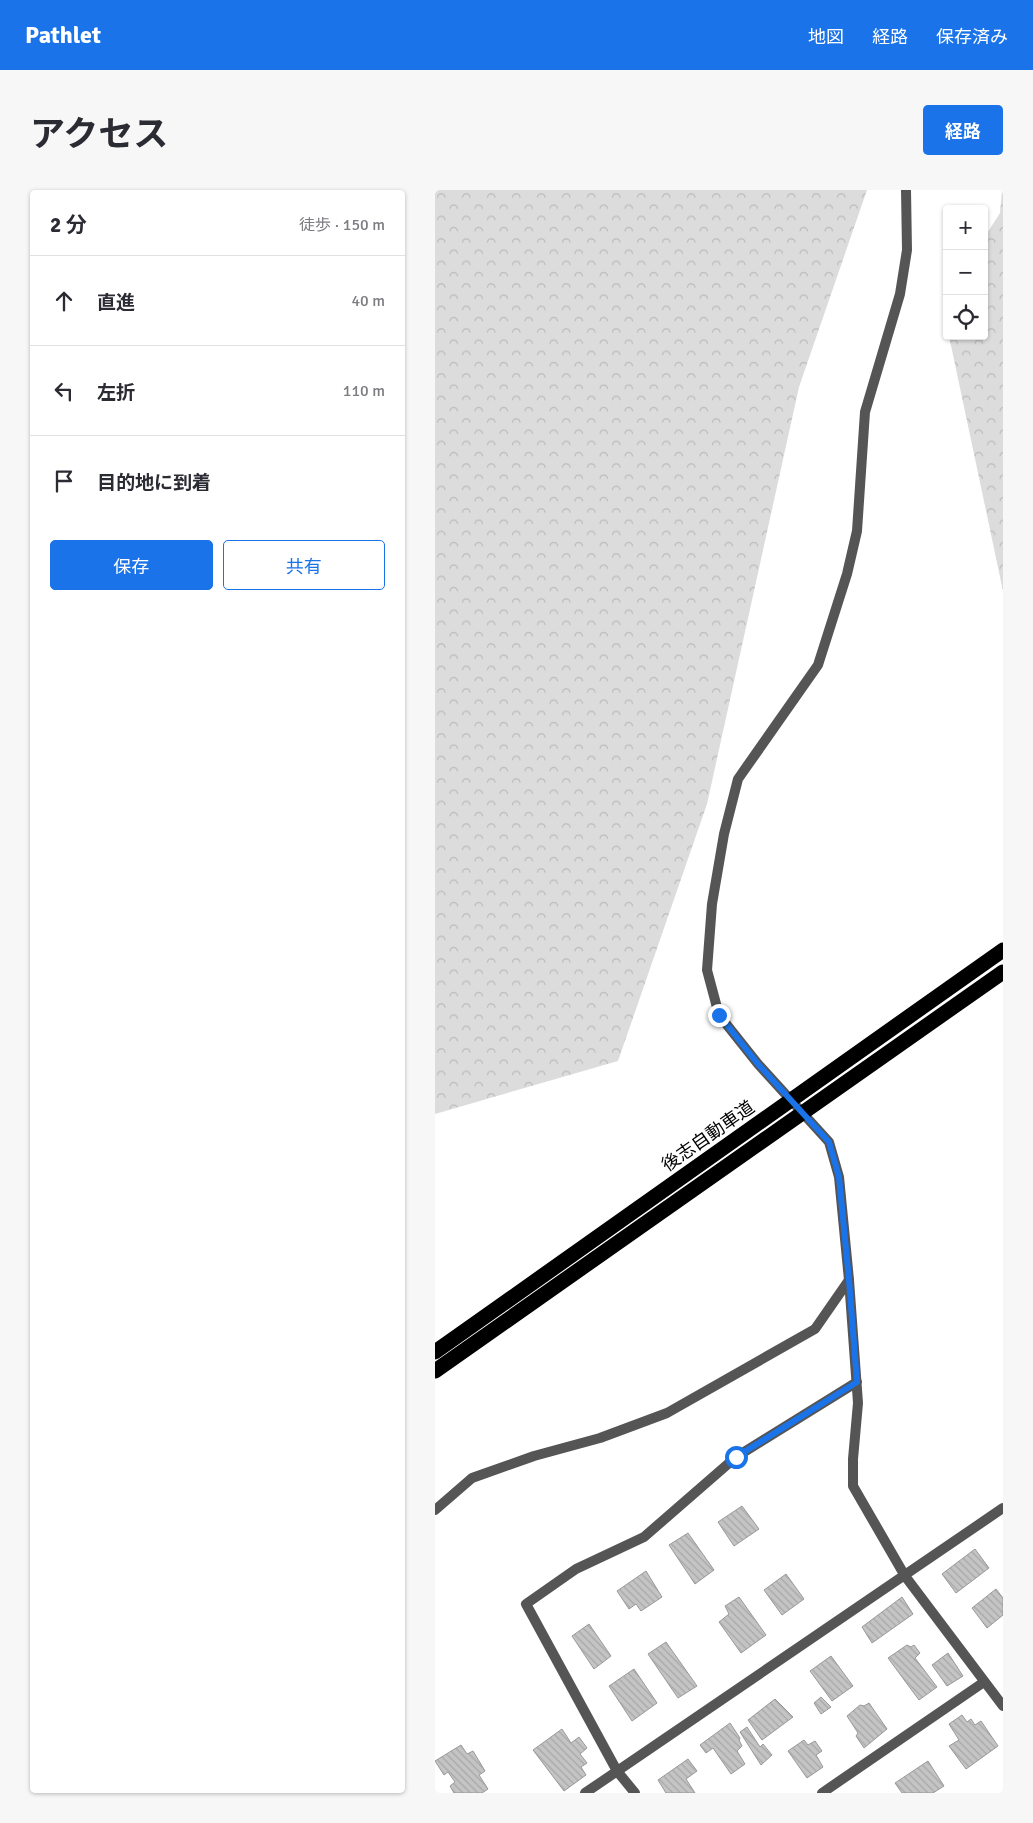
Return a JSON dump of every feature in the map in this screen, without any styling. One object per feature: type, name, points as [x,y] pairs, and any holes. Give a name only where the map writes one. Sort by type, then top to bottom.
[{"type":"highway","name":"後志自動車道","points":[[435,1352],[1003,950]]},
{"type":"highway","name":"後志自動車道","points":[[435,1371],[1003,972]]},
{"type":"street","points":[[906,190],[907,250],[900,294],[865,412],[857,531],[847,574],[819,665],[738,779],[724,834],[714,895],[707,970],[719,1015],[758,1064],[829,1142],[839,1177],[858,1403],[853,1459],[853,1486],[905,1576],[1003,1706]]},
{"type":"street","points":[[435,1510],[472,1478],[534,1456],[600,1438],[667,1413],[815,1329],[849,1280]]},
{"type":"street","points":[[635,1793],[617,1771],[526,1604],[576,1569],[644,1537],[736,1457],[857,1382]]},
{"type":"street","points":[[585,1793],[1003,1508]]},
{"type":"street","points":[[822,1793],[984,1682]]},
{"type":"green space","points":[[435,190],[867,190],[799,387],[707,804],[618,1061],[435,1114]]},
{"type":"green space","points":[[1003,190],[1003,591],[950,340],[988,340],[988,232],[1000,213]]},
{"type":"building","points":[[742,1506],[759,1529],[734,1546],[718,1522]]},
{"type":"building","points":[[688,1533],[714,1570],[695,1584],[669,1545]]},
{"type":"building","points":[[975,1549],[989,1568],[956,1593],[942,1574]]},
{"type":"building","points":[[646,1571],[662,1597],[641,1611],[636,1604],[629,1609],[617,1591]]},
{"type":"building","points":[[786,1574],[804,1599],[782,1615],[764,1590]]},
{"type":"building","points":[[996,1589],[1003,1598],[1003,1615],[987,1628],[972,1608]]},
{"type":"building","points":[[739,1597],[766,1635],[741,1653],[719,1622],[729,1614],[725,1606]]},
{"type":"building","points":[[902,1597],[913,1614],[872,1643],[862,1627]]},
{"type":"building","points":[[589,1624],[611,1656],[594,1669],[572,1636]]},
{"type":"building","points":[[666,1642],[697,1686],[678,1698],[648,1654]]},
{"type":"building","points":[[907,1645],[911,1647],[914,1645],[920,1653],[915,1658],[937,1687],[919,1700],[888,1658]]},
{"type":"building","points":[[948,1653],[963,1676],[947,1686],[932,1665]]},
{"type":"building","points":[[831,1656],[853,1686],[832,1701],[810,1671]]},
{"type":"building","points":[[634,1669],[657,1703],[632,1721],[609,1686]]},
{"type":"building","points":[[821,1697],[831,1707],[821,1714],[814,1703]]},
{"type":"building","points":[[775,1699],[793,1717],[762,1740],[748,1720]]},
{"type":"building","points":[[869,1703],[887,1729],[864,1748],[856,1736],[858,1733],[847,1716],[860,1705],[864,1706]]},
{"type":"building","points":[[962,1715],[967,1722],[971,1719],[975,1725],[981,1721],[998,1746],[966,1769],[949,1746],[959,1740],[949,1724]]},
{"type":"building","points":[[730,1723],[740,1738],[742,1746],[737,1751],[745,1764],[731,1774],[713,1748],[706,1753],[700,1745]]},
{"type":"building","points":[[747,1727],[760,1747],[763,1744],[772,1755],[761,1765],[740,1732]]},
{"type":"building","points":[[562,1729],[571,1743],[579,1737],[587,1748],[580,1754],[587,1763],[581,1767],[586,1775],[564,1791],[533,1750]]},
{"type":"building","points":[[804,1740],[808,1745],[815,1741],[822,1751],[816,1755],[823,1767],[807,1778],[788,1751]]},
{"type":"building","points":[[461,1745],[467,1754],[473,1751],[485,1771],[479,1775],[488,1789],[482,1793],[454,1793],[450,1786],[455,1782],[448,1772],[444,1775],[435,1761]]},
{"type":"building","points":[[688,1759],[697,1771],[686,1779],[695,1793],[666,1793],[658,1780]]},
{"type":"building","points":[[928,1761],[944,1786],[933,1793],[902,1793],[895,1783]]},
{"type":"route","points":[[719,1015],[758,1064],[829,1142],[839,1177],[857,1382],[736,1457]]}]
